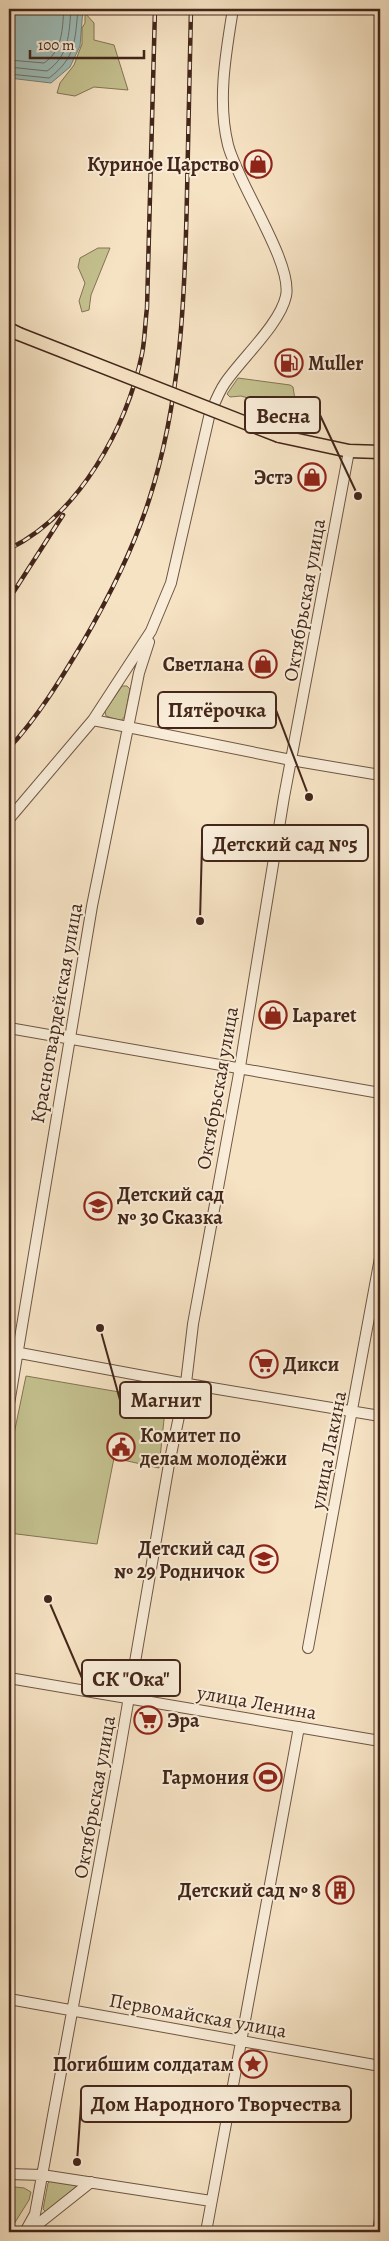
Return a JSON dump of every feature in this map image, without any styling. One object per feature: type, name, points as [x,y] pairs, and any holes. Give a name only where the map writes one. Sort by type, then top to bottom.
[{"type":"main road","points":[[14,332],[279,436],[349,450],[380,452]]},
{"type":"street","points":[[9,818],[93,720],[151,631],[170,583],[210,417],[225,383],[283,307],[287,286],[279,257],[238,173],[228,146],[223,122],[223,94],[233,9]]},
{"type":"street","name":"Октябрьская улица","points":[[27,2232],[35,2214],[74,2010],[186,1383],[193,1324],[291,760],[349,450]]},
{"type":"street","name":"Красногвардейская улица","points":[[9,1404],[13,1352],[70,1040],[92,906],[139,673],[151,631]]},
{"type":"street","points":[[93,720],[291,760],[380,775]]},
{"type":"street","points":[[9,1028],[380,1093]]},
{"type":"street","name":"улица Лакина","points":[[308,1648],[380,1258]]},
{"type":"street","points":[[13,1352],[380,1416]]},
{"type":"street","name":"улица Ленина","points":[[9,1678],[380,1741]]},
{"type":"street","points":[[206,2232],[299,1727]]},
{"type":"street","name":"Первомайская улица","points":[[9,1999],[380,2066]]},
{"type":"street","points":[[9,2174],[42,2174],[211,2201]]},
{"type":"street","points":[[27,2232],[91,2182]]},
{"type":"street","points":[[378,2232],[380,2220]]},
{"type":"shaded area","points":[[85,13],[94,23],[94,40],[114,45],[128,90],[94,87],[75,96],[57,93],[60,83],[74,65],[82,44],[82,28],[85,23]]},
{"type":"shaded area","points":[[98,248],[110,248],[91,295],[89,310],[82,312],[79,301],[85,283],[78,267],[80,258]]},
{"type":"shaded area","points":[[238,378],[290,385],[293,387],[296,406],[289,410],[241,396],[230,397],[227,394]]},
{"type":"shaded area","points":[[122,686],[127,686],[130,689],[125,716],[121,721],[106,716],[105,711]]},
{"type":"shaded area","points":[[26,1376],[166,1400],[159,1468],[114,1458],[97,1544],[9,1533],[9,1458]]},
{"type":"shaded area","points":[[51,2180],[78,2185],[46,2212],[43,2209],[48,2183]]},
{"type":"shaded area","points":[[15,2187],[24,2188],[31,2192],[29,2200],[9,2232],[9,2209],[13,2206],[9,2190]]},
{"type":"water","points":[[15,9],[83,9],[80,46],[70,67],[51,83],[9,78],[9,20]]},
{"type":"railway","points":[[9,549],[34,534],[78,492],[112,439],[135,382],[143,348],[147,308],[155,9]]},
{"type":"railway","points":[[9,748],[30,724],[49,697],[102,608],[136,537],[160,463],[175,387],[183,309],[191,9]]},
{"type":"railway","points":[[376,9],[380,12]]},
{"type":"railway","points":[[9,599],[63,515]]},
{"type":"place","name":"Куриное Царство","points":[[258,164]]},
{"type":"place","name":"Muller","points":[[289,363]]},
{"type":"place","name":"Эстэ","points":[[312,477]]},
{"type":"place","name":"Весна","points":[[358,496]]},
{"type":"place","name":"Светлана","points":[[263,664]]},
{"type":"place","name":"Пятёрочка","points":[[309,797]]},
{"type":"place","name":"Детский сад №5","points":[[200,921]]},
{"type":"place","name":"Laparet","points":[[273,1015]]},
{"type":"place","name":"Детский сад № 30 Сказка","points":[[98,1206]]},
{"type":"place","name":"Магнит","points":[[100,1328]]},
{"type":"place","name":"Дикси","points":[[264,1364]]},
{"type":"place","name":"Комитет по делам молодёжи","points":[[121,1447]]},
{"type":"place","name":"Детский сад № 29 Родничок","points":[[264,1559]]},
{"type":"place","name":"СК \"Ока\"","points":[[48,1599]]},
{"type":"place","name":"Эра","points":[[148,1720]]},
{"type":"place","name":"Гармония","points":[[268,1777]]},
{"type":"place","name":"Детский сад № 8","points":[[340,1890]]},
{"type":"place","name":"Погибшим солдатам","points":[[253,2064]]},
{"type":"place","name":"Дом Народного Творчества","points":[[77,2162]]}]
